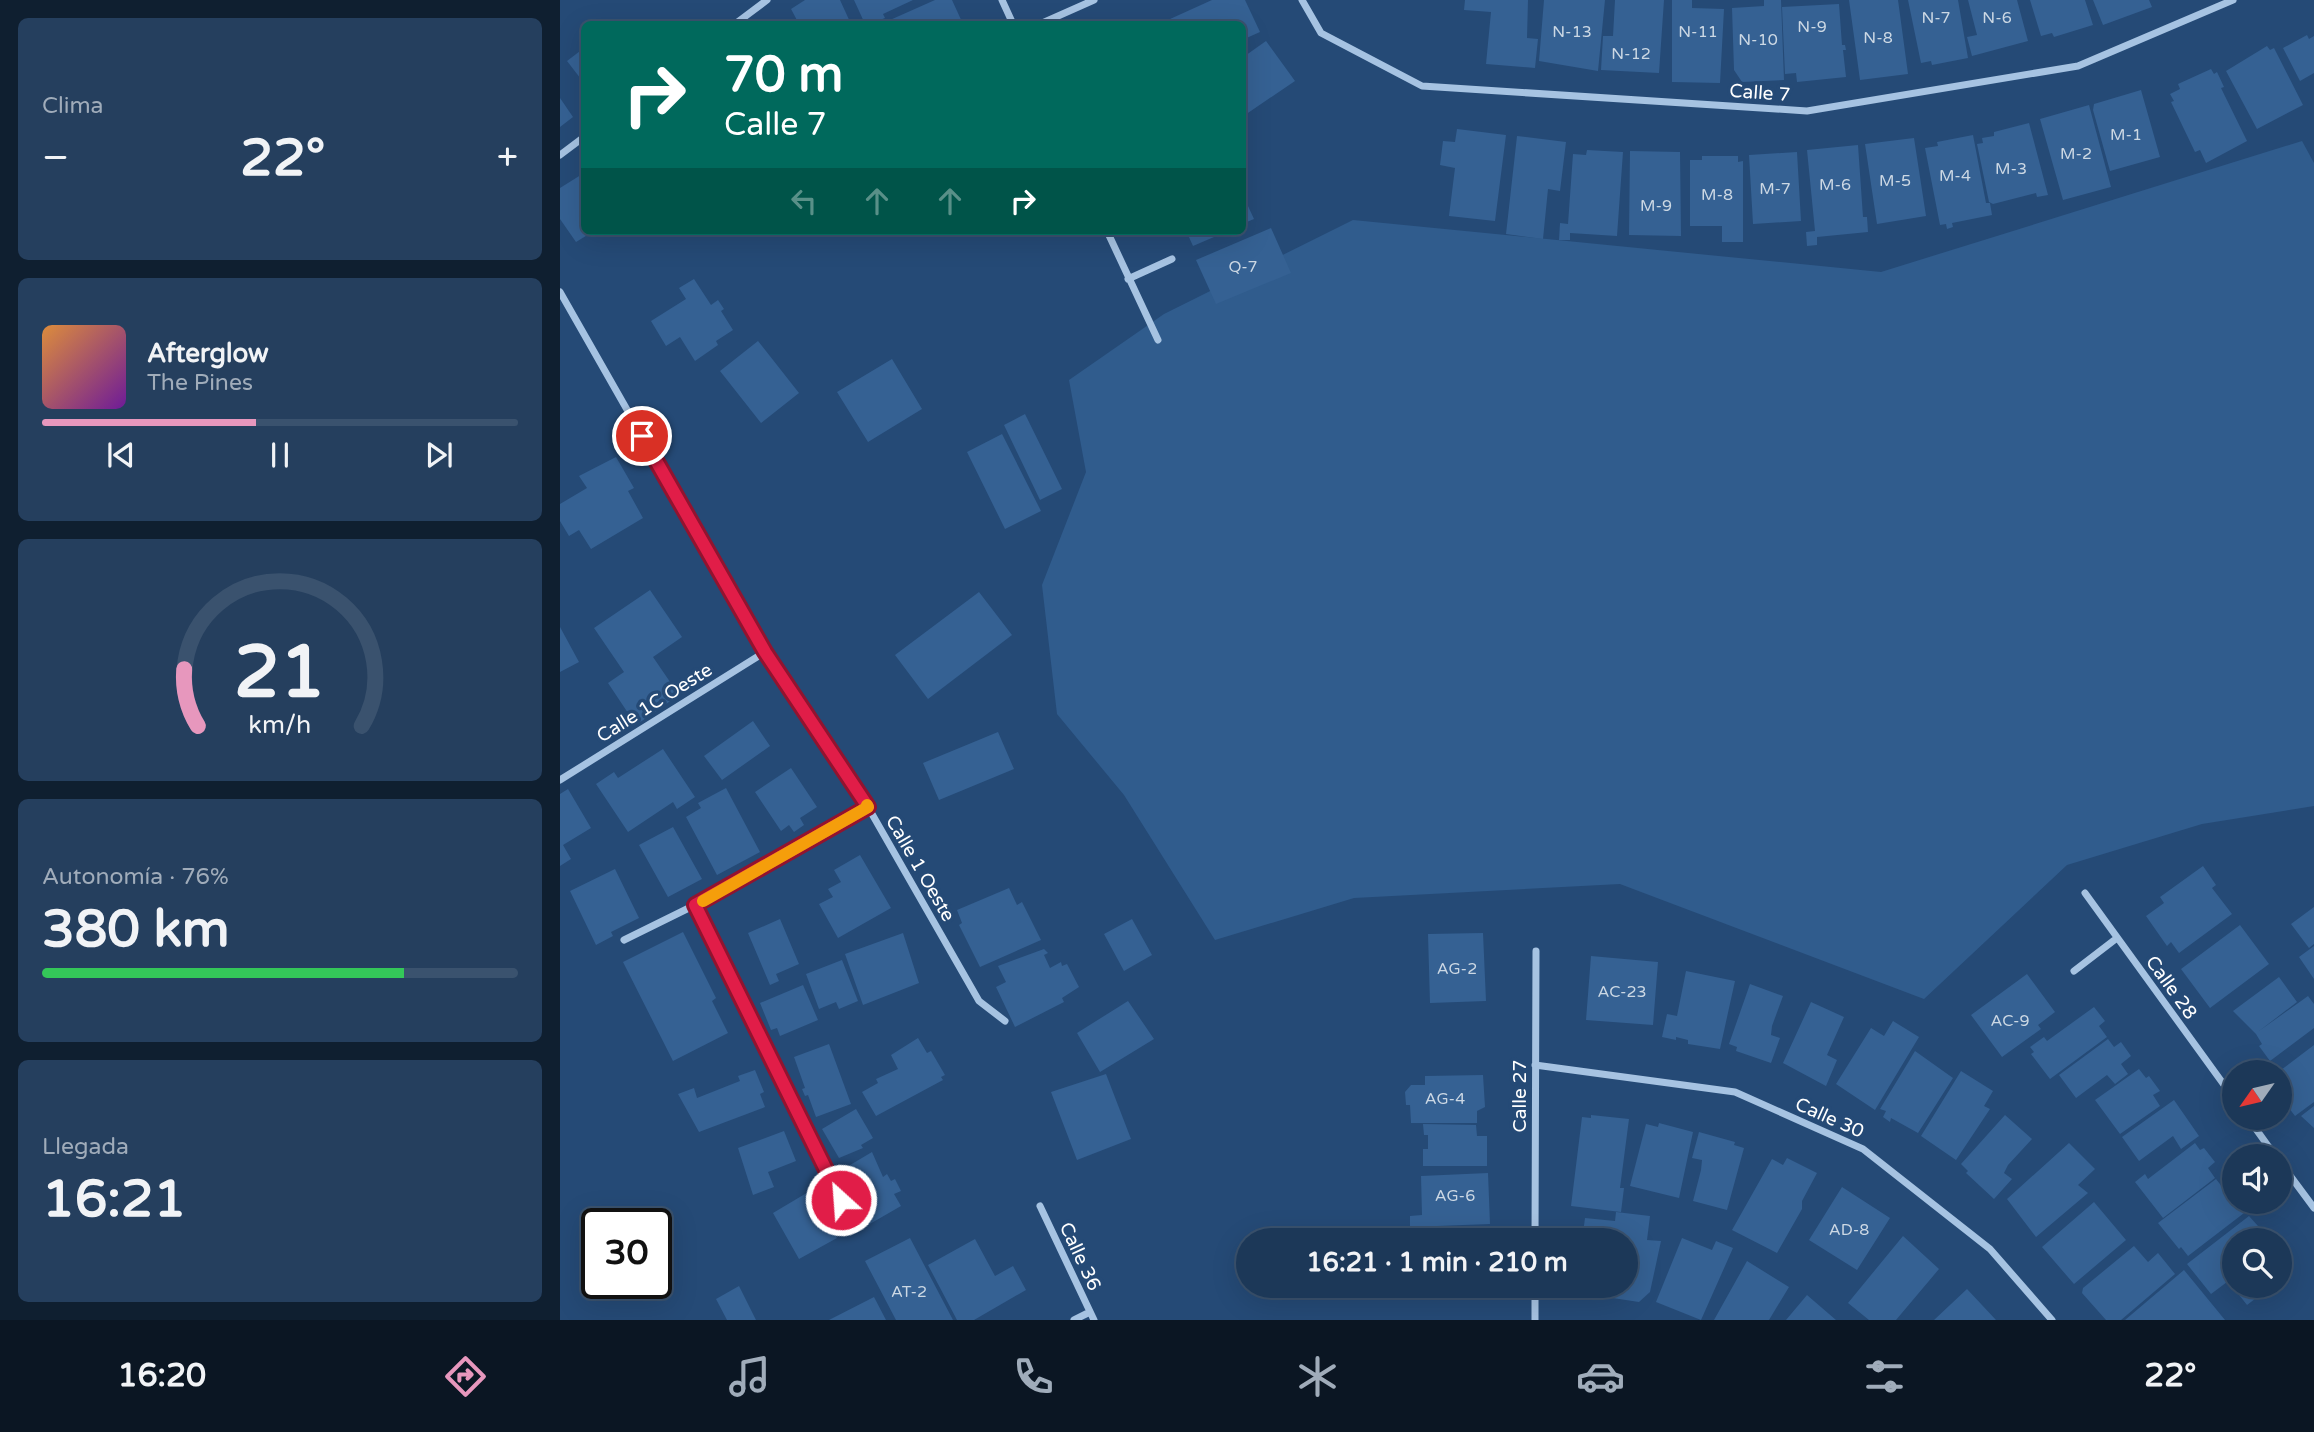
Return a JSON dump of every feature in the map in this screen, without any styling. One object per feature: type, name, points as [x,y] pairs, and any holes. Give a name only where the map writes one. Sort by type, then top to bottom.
[{"type":"street","points":[[738,21],[767,0]]},
{"type":"street","points":[[1002,0],[1012,21]]},
{"type":"street","points":[[1047,21],[1094,0]]},
{"type":"street","name":"Calle 7","points":[[1302,0],[1321,33],[1422,86],[1807,111],[2078,66],[2233,0]]},
{"type":"street","points":[[560,155],[581,138]]},
{"type":"street","points":[[1109,235],[1158,340]]},
{"type":"street","points":[[1128,279],[1171,259]]},
{"type":"street","name":"Calle 1 Oeste","points":[[560,292],[765,652],[868,807],[979,1001],[1005,1021]]},
{"type":"street","name":"Calle 1C Oeste","points":[[560,779],[765,652]]},
{"type":"street","points":[[624,940],[695,905],[868,807]]},
{"type":"street","name":"Calle 28","points":[[2085,893],[2222,1082]]},
{"type":"street","points":[[695,905],[841,1200]]},
{"type":"street","points":[[2074,971],[2117,937]]},
{"type":"street","name":"Calle 27","points":[[1535,1228],[1536,951]]},
{"type":"street","name":"Calle 30","points":[[1535,1065],[1735,1092],[1863,1149],[1990,1249],[2052,1320]]},
{"type":"street","points":[[2292,1178],[2314,1208]]},
{"type":"street","name":"Calle 36","points":[[1040,1206],[1094,1320]]},
{"type":"street","points":[[1535,1298],[1535,1320]]},
{"type":"street","points":[[1074,1320],[1090,1312]]},
{"type":"shaded area","points":[[2302,141],[2314,163],[2314,806],[2202,824],[2067,865],[1924,999],[1620,884],[1354,898],[1215,940],[1124,795],[1057,714],[1042,585],[1086,472],[1069,380],[1164,314],[1353,220],[1881,272]]},
{"type":"building","points":[[805,0],[840,0],[850,21],[797,21],[791,9]]},
{"type":"building","points":[[854,0],[913,0],[883,14],[885,18],[864,21]]},
{"type":"building","points":[[935,0],[952,0],[962,21],[888,21]]},
{"type":"building","points":[[1212,0],[1245,0],[1260,32],[1246,38],[1246,21],[1166,21]]},
{"type":"building","points":[[1465,0],[1528,0],[1527,38],[1538,39],[1535,68],[1486,64],[1491,12],[1464,10]]},
{"type":"building","points":[[1544,0],[1605,0],[1598,71],[1539,61]]},
{"type":"building","points":[[1615,0],[1664,0],[1659,73],[1601,70],[1603,36],[1613,36]]},
{"type":"building","points":[[1672,0],[1692,0],[1692,8],[1724,9],[1720,83],[1672,82]]},
{"type":"building","points":[[1764,0],[1781,0],[1784,80],[1742,82],[1734,70],[1732,8],[1764,6]]},
{"type":"building","points":[[1849,0],[1898,0],[1908,74],[1860,80]]},
{"type":"building","points":[[1908,0],[1958,0],[1968,58],[1932,65],[1931,61],[1921,63]]},
{"type":"building","points":[[1968,0],[2017,0],[2028,41],[1972,56],[1967,37],[1977,35]]},
{"type":"building","points":[[2030,0],[2085,0],[2093,25],[2054,37],[2052,33],[2041,36]]},
{"type":"building","points":[[2093,0],[2149,0],[2152,7],[2103,25]]},
{"type":"building","points":[[1839,4],[1842,45],[1845,45],[1846,50],[1843,50],[1846,77],[1797,82],[1796,73],[1785,74],[1782,7]]},
{"type":"building","points":[[2307,35],[2309,39],[2314,36],[2314,73],[2300,81],[2283,48]]},
{"type":"building","points":[[1266,41],[1295,81],[1246,114],[1246,55]]},
{"type":"building","points":[[2267,46],[2270,50],[2274,48],[2303,105],[2257,129],[2226,71]]},
{"type":"building","points":[[581,50],[581,79],[567,61]]},
{"type":"building","points":[[2211,69],[2214,74],[2217,72],[2224,87],[2221,88],[2247,141],[2206,163],[2200,150],[2195,152],[2171,102],[2174,101],[2170,94],[2180,89],[2178,84]]},
{"type":"building","points":[[2141,90],[2160,157],[2110,171],[2093,110],[2094,104]]},
{"type":"building","points":[[560,98],[573,117],[560,127]]},
{"type":"building","points":[[2089,105],[2111,187],[2063,200],[2040,119]]},
{"type":"building","points":[[2029,123],[2048,195],[2037,197],[2036,193],[1993,204],[1989,202],[1977,144],[1983,143],[1982,138],[1994,136],[1994,132]]},
{"type":"building","points":[[1457,129],[1506,135],[1495,221],[1449,216],[1455,168],[1440,165],[1443,141],[1455,142]]},
{"type":"building","points":[[1973,135],[1986,203],[1990,203],[1992,215],[1952,223],[1953,227],[1947,229],[1946,224],[1940,225],[1925,148],[1938,146],[1937,142]]},
{"type":"building","points":[[1517,136],[1566,142],[1560,191],[1548,189],[1543,239],[1506,234]]},
{"type":"building","points":[[1914,138],[1926,216],[1877,224],[1865,144]]},
{"type":"building","points":[[1858,145],[1863,217],[1867,217],[1868,232],[1817,237],[1817,245],[1807,246],[1806,232],[1815,231],[1807,150]]},
{"type":"building","points":[[1587,150],[1623,152],[1617,236],[1570,233],[1570,240],[1559,240],[1560,223],[1568,224],[1573,154],[1586,155]]},
{"type":"building","points":[[1630,151],[1680,152],[1681,236],[1629,235]]},
{"type":"building","points":[[1797,152],[1801,221],[1753,224],[1749,155]]},
{"type":"building","points":[[1702,156],[1738,156],[1738,162],[1743,161],[1743,242],[1722,242],[1722,226],[1690,226],[1690,160],[1702,160]]},
{"type":"building","points":[[581,175],[581,235],[587,235],[576,242],[560,219],[560,188]]},
{"type":"building","points":[[1246,202],[1254,219],[1246,222]]},
{"type":"building","points":[[1271,228],[1291,273],[1216,304],[1196,260]]},
{"type":"building","points":[[1188,235],[1219,235],[1193,246]]},
{"type":"building","points":[[694,279],[711,305],[718,300],[724,309],[721,311],[733,330],[716,341],[718,345],[695,361],[680,337],[666,346],[651,321],[686,299],[679,288]]},
{"type":"building","points":[[758,341],[799,393],[761,423],[720,371]]},
{"type":"building","points":[[892,359],[922,409],[868,442],[837,392]]},
{"type":"building","points":[[1025,414],[1062,489],[1040,500],[1004,425]]},
{"type":"building","points":[[1002,434],[1041,511],[1005,529],[967,452]]},
{"type":"building","points":[[616,457],[634,488],[628,491],[643,518],[591,549],[579,530],[569,536],[560,521],[560,504],[587,488],[579,476]]},
{"type":"building","points":[[650,590],[682,637],[653,657],[679,695],[636,725],[608,683],[624,672],[594,628]]},
{"type":"building","points":[[979,592],[1012,635],[928,699],[895,655]]},
{"type":"building","points":[[560,627],[579,662],[560,672]]},
{"type":"building","points":[[753,721],[770,746],[722,780],[704,756]]},
{"type":"building","points":[[998,732],[1014,769],[939,800],[923,763]]},
{"type":"building","points":[[663,749],[695,797],[677,809],[673,802],[628,832],[596,784],[614,772],[618,778]]},
{"type":"building","points":[[791,768],[817,807],[800,818],[804,825],[794,832],[789,825],[781,831],[755,792]]},
{"type":"building","points":[[726,788],[760,852],[717,875],[686,817],[701,808],[698,803]]},
{"type":"building","points":[[568,789],[591,828],[563,845],[571,859],[560,866],[560,794]]},
{"type":"building","points":[[673,827],[702,879],[668,897],[639,845]]},
{"type":"building","points":[[860,855],[891,908],[838,938],[819,904],[833,897],[828,889],[841,882],[834,870]]},
{"type":"building","points":[[2203,866],[2216,885],[2212,888],[2232,914],[2179,953],[2171,942],[2167,946],[2146,916],[2164,903],[2160,897]]},
{"type":"building","points":[[615,869],[639,918],[611,932],[613,936],[596,945],[570,891]]},
{"type":"building","points":[[1009,888],[1017,905],[1022,902],[1041,940],[980,967],[959,925],[962,923],[957,910]]},
{"type":"building","points":[[2314,907],[2314,944],[2309,948],[2291,924]]},
{"type":"building","points":[[780,919],[799,964],[776,974],[779,981],[770,985],[748,933]]},
{"type":"building","points":[[1132,919],[1152,955],[1124,971],[1104,934]]},
{"type":"building","points":[[2240,925],[2269,964],[2210,1008],[2181,969]]},
{"type":"building","points":[[683,932],[716,998],[712,1001],[728,1033],[673,1061],[623,962]]},
{"type":"building","points":[[903,933],[919,983],[863,1005],[845,954]]},
{"type":"building","points":[[1483,933],[1486,1001],[1430,1003],[1428,934]]},
{"type":"building","points":[[2314,946],[2314,979],[2299,957]]},
{"type":"building","points":[[1044,949],[1048,953],[1044,955],[1050,968],[1061,962],[1062,966],[1067,964],[1079,987],[1062,998],[1064,1002],[1015,1027],[996,987],[1006,982],[998,966]]},
{"type":"building","points":[[1591,956],[1658,962],[1653,1025],[1586,1020]]},
{"type":"building","points":[[842,960],[858,1001],[839,1009],[836,1002],[819,1009],[806,974]]},
{"type":"building","points":[[1686,971],[1735,981],[1720,1049],[1688,1044],[1688,1040],[1676,1037],[1676,1040],[1662,1037],[1667,1014],[1677,1016]]},
{"type":"building","points":[[2027,974],[2055,1012],[2038,1025],[2041,1029],[2002,1057],[1971,1015]]},
{"type":"building","points":[[2279,977],[2297,1002],[2259,1031],[2308,996],[2314,1004],[2314,1028],[2269,1060],[2259,1046],[2262,1044],[2256,1034],[2233,1011]]},
{"type":"building","points":[[1750,984],[1783,996],[1772,1026],[1771,1035],[1780,1038],[1771,1063],[1736,1051],[1737,1047],[1729,1044]]},
{"type":"building","points":[[803,985],[818,1020],[780,1036],[777,1028],[771,1030],[760,1003]]},
{"type":"building","points":[[1128,1001],[1154,1039],[1100,1072],[1077,1033]]},
{"type":"building","points":[[1811,1002],[1844,1017],[1827,1055],[1837,1060],[1826,1086],[1783,1063]]},
{"type":"building","points":[[2094,1007],[2105,1021],[2099,1026],[2107,1037],[2050,1079],[2031,1054],[2034,1052],[2030,1047],[2044,1037],[2047,1041]]},
{"type":"building","points":[[1893,1021],[1919,1037],[1875,1110],[1836,1084],[1871,1028],[1884,1036]]},
{"type":"building","points":[[918,1038],[927,1053],[931,1051],[945,1075],[941,1077],[943,1080],[876,1116],[862,1092],[878,1083],[876,1079],[898,1069],[891,1055]]},
{"type":"building","points":[[2108,1039],[2114,1047],[2121,1042],[2131,1056],[2121,1064],[2128,1074],[2115,1084],[2107,1075],[2076,1098],[2059,1075]]},
{"type":"building","points":[[829,1044],[851,1104],[816,1117],[808,1095],[805,1096],[802,1089],[805,1088],[794,1057]]},
{"type":"building","points":[[2314,1045],[2314,1102],[2295,1116],[2292,1112],[2292,1062]]},
{"type":"building","points":[[1915,1051],[1953,1078],[1918,1133],[1891,1118],[1890,1122],[1883,1117],[1886,1111],[1880,1109]]},
{"type":"building","points":[[2139,1069],[2146,1078],[2149,1076],[2160,1091],[2153,1095],[2160,1106],[2120,1134],[2095,1100]]},
{"type":"building","points":[[755,1070],[764,1092],[760,1094],[765,1107],[699,1132],[678,1094],[694,1088],[697,1098],[740,1081],[738,1076]]},
{"type":"building","points":[[1961,1071],[1993,1091],[1984,1106],[1990,1109],[1956,1160],[1921,1136]]},
{"type":"building","points":[[1106,1074],[1131,1139],[1077,1160],[1051,1092]]},
{"type":"building","points":[[1483,1075],[1485,1107],[1477,1111],[1477,1123],[1411,1123],[1410,1105],[1406,1105],[1405,1092],[1411,1085],[1425,1085],[1425,1076]]},
{"type":"building","points":[[2174,1100],[2199,1136],[2181,1149],[2173,1136],[2139,1161],[2122,1137]]},
{"type":"building","points":[[2314,1106],[2314,1128],[2301,1116]]},
{"type":"building","points":[[856,1109],[873,1138],[861,1145],[863,1148],[839,1158],[822,1129]]},
{"type":"building","points":[[1591,1115],[1629,1119],[1620,1188],[1624,1188],[1621,1212],[1571,1206],[1582,1117],[1591,1118]]},
{"type":"building","points":[[2005,1115],[2032,1139],[2008,1165],[2004,1173],[2012,1179],[1994,1199],[1966,1173],[1968,1171],[1961,1164]]},
{"type":"building","points":[[1659,1123],[1693,1132],[1679,1198],[1630,1186],[1646,1124],[1658,1127]]},
{"type":"building","points":[[1423,1124],[1476,1125],[1477,1136],[1487,1136],[1487,1166],[1423,1166],[1423,1149],[1428,1149],[1428,1135],[1424,1135]]},
{"type":"building","points":[[784,1131],[796,1161],[768,1172],[774,1187],[753,1195],[738,1148]]},
{"type":"building","points":[[1699,1132],[1735,1142],[1734,1145],[1744,1148],[1727,1210],[1693,1201],[1702,1160],[1692,1158]]},
{"type":"building","points":[[2069,1143],[2095,1169],[2078,1185],[2088,1193],[2036,1237],[2007,1199]]},
{"type":"building","points":[[2195,1143],[2200,1150],[2204,1148],[2215,1162],[2208,1168],[2215,1178],[2163,1218],[2135,1182],[2145,1174],[2148,1179]]},
{"type":"building","points":[[872,1152],[883,1177],[887,1174],[891,1181],[895,1179],[901,1191],[894,1194],[901,1206],[868,1225],[835,1174]]},
{"type":"building","points":[[1787,1158],[1817,1173],[1802,1201],[1802,1209],[1777,1253],[1732,1230],[1772,1159],[1783,1165]]},
{"type":"building","points":[[1488,1173],[1490,1224],[1410,1227],[1410,1216],[1422,1215],[1421,1176]]},
{"type":"building","points":[[2216,1179],[2222,1187],[2222,1214],[2243,1214],[2188,1256],[2158,1223]]},
{"type":"building","points":[[1842,1187],[1890,1218],[1857,1270],[1809,1240]]},
{"type":"building","points":[[810,1191],[837,1238],[799,1259],[773,1213]]},
{"type":"building","points":[[2094,1202],[2126,1240],[2074,1284],[2042,1247]]},
{"type":"building","points":[[1616,1212],[1650,1216],[1647,1240],[1661,1241],[1650,1292],[1639,1302],[1613,1298],[1638,1298],[1638,1228],[1584,1228],[1585,1218],[1615,1221]]},
{"type":"building","points":[[2249,1216],[2260,1228],[2234,1228]]},
{"type":"building","points":[[1903,1236],[1939,1269],[1896,1320],[1869,1320],[1848,1303]]},
{"type":"building","points":[[2222,1237],[2222,1286],[2211,1294],[2187,1264]]},
{"type":"building","points":[[910,1238],[953,1320],[896,1320],[865,1261]]},
{"type":"building","points":[[1682,1238],[1712,1250],[1716,1241],[1733,1248],[1701,1320],[1656,1302]]},
{"type":"building","points":[[975,1239],[995,1276],[1013,1266],[1026,1290],[974,1320],[957,1320],[928,1265]]},
{"type":"building","points":[[2134,1246],[2148,1262],[2158,1253],[2175,1274],[2121,1320],[2106,1320],[2082,1293],[2083,1288]]},
{"type":"building","points":[[1747,1261],[1789,1287],[1769,1320],[1714,1320]]},
{"type":"building","points":[[2184,1270],[2225,1320],[2125,1320]]},
{"type":"building","points":[[739,1286],[756,1320],[727,1320],[716,1299]]},
{"type":"building","points":[[1967,1289],[1996,1320],[1934,1320]]},
{"type":"building","points":[[1807,1295],[1836,1320],[1786,1320]]},
{"type":"building","points":[[874,1297],[886,1320],[829,1320]]},
{"type":"building","points":[[2242,1298],[2256,1298],[2247,1305]]},
{"type":"slow traffic","points":[[703,901],[868,807],[867,805]]},
{"type":"route","points":[[642,436],[765,652],[868,807],[695,905],[841,1200]]}]
